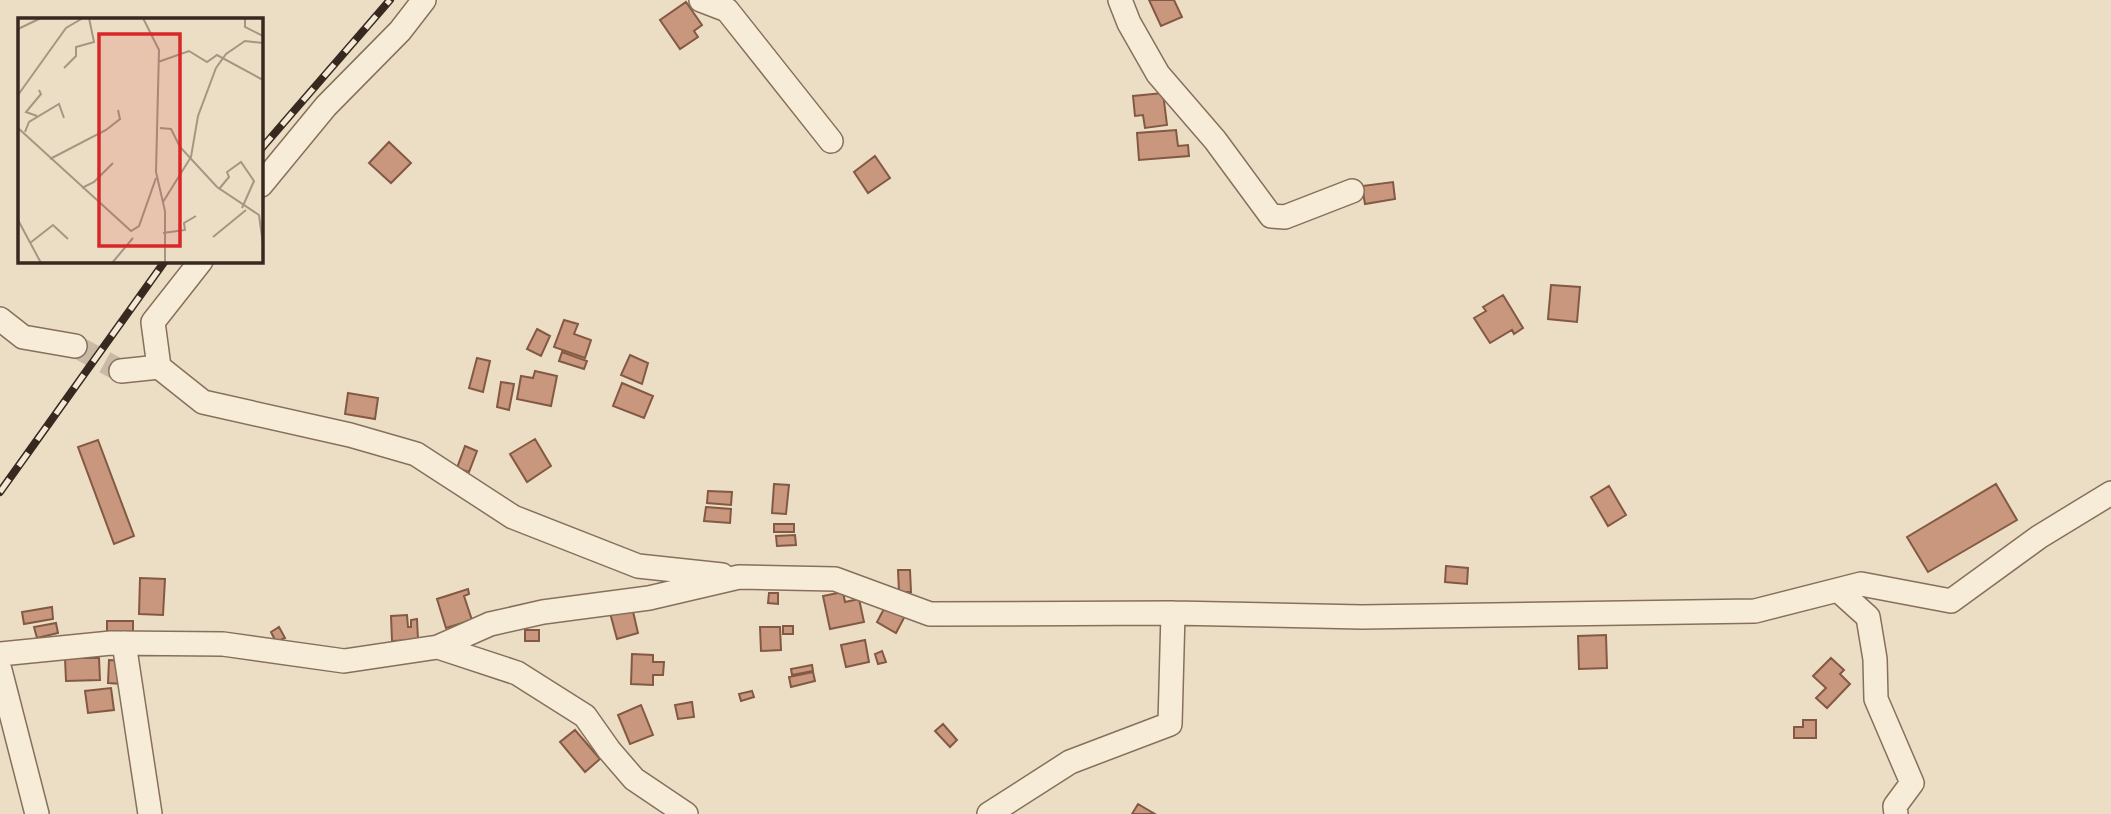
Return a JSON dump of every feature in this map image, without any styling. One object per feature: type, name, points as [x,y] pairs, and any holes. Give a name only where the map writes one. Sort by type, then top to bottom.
[{"type":"street","points":[[262,184],[326,106],[400,32],[424,0]]},
{"type":"street","points":[[701,0],[727,10],[831,141]]},
{"type":"street","points":[[1121,0],[1129,23],[1158,74],[1215,140],[1271,216],[1285,217],[1352,191]]},
{"type":"street","points":[[200,262],[153,322],[159,367],[203,402],[350,435],[416,454],[513,517],[638,566],[739,577],[835,579],[930,614],[1173,613],[1362,617],[1755,611],[1861,584],[1951,601],[2039,537],[2111,493]]},
{"type":"street","points":[[0,320],[23,337],[75,346]]},
{"type":"street","points":[[121,371],[159,367]]},
{"type":"street","points":[[0,654],[124,643],[223,644],[344,661],[438,647],[490,624],[543,612],[649,598],[739,577]]},
{"type":"street","points":[[1838,590],[1868,617],[1875,659],[1876,699],[1912,783],[1895,806],[1896,814]]},
{"type":"street","points":[[989,814],[1070,762],[1170,724],[1173,613]]},
{"type":"street","points":[[124,643],[150,814]]},
{"type":"street","points":[[438,647],[517,673],[585,716],[634,779],[686,814]]},
{"type":"street","points":[[0,670],[37,814]]},
{"type":"building","points":[[1149,0],[1174,0],[1182,17],[1161,26]]},
{"type":"building","points":[[686,2],[702,25],[694,31],[698,37],[680,49],[660,20]]},
{"type":"building","points":[[1163,93],[1167,125],[1145,128],[1143,115],[1135,116],[1133,96]]},
{"type":"building","points":[[1176,130],[1178,146],[1188,145],[1189,156],[1139,160],[1137,133]]},
{"type":"building","points":[[389,142],[411,163],[391,183],[369,163]]},
{"type":"building","points":[[875,156],[890,178],[868,193],[854,172]]},
{"type":"building","points":[[1393,182],[1395,199],[1365,204],[1362,186]]},
{"type":"building","points":[[1551,285],[1580,287],[1577,322],[1548,319]]},
{"type":"building","points":[[1503,295],[1523,328],[1514,334],[1512,330],[1490,343],[1474,318],[1486,311],[1483,307]]},
{"type":"building","points":[[564,320],[578,324],[574,334],[591,340],[585,358],[554,347]]},
{"type":"building","points":[[537,329],[550,336],[541,356],[527,349]]},
{"type":"building","points":[[562,352],[587,361],[584,369],[559,361]]},
{"type":"building","points":[[630,355],[648,363],[642,384],[621,375]]},
{"type":"building","points":[[477,358],[490,361],[483,392],[469,388]]},
{"type":"building","points":[[535,371],[557,376],[551,406],[517,399],[521,376],[533,378]]},
{"type":"building","points":[[501,382],[514,384],[509,410],[497,407]]},
{"type":"building","points":[[622,383],[653,396],[644,418],[613,406]]},
{"type":"building","points":[[348,393],[378,398],[375,419],[345,414]]},
{"type":"building","points":[[535,439],[551,466],[527,482],[510,454]]},
{"type":"building","points":[[98,440],[134,536],[114,544],[78,447]]},
{"type":"building","points":[[465,446],[477,451],[469,472],[457,468]]},
{"type":"building","points":[[774,484],[789,485],[786,514],[772,513]]},
{"type":"building","points":[[1996,484],[2017,520],[1928,572],[1907,537]]},
{"type":"building","points":[[1609,486],[1626,515],[1608,526],[1591,497]]},
{"type":"building","points":[[708,491],[732,492],[731,505],[707,503]]},
{"type":"building","points":[[706,507],[731,509],[730,523],[704,521]]},
{"type":"building","points":[[774,524],[794,524],[794,532],[774,532]]},
{"type":"building","points":[[795,535],[796,545],[777,546],[776,536]]},
{"type":"building","points":[[1446,566],[1468,568],[1467,584],[1445,582]]},
{"type":"building","points":[[898,570],[910,570],[911,592],[899,592]]},
{"type":"building","points":[[140,578],[165,579],[163,615],[139,614]]},
{"type":"building","points":[[468,589],[469,594],[464,596],[472,620],[446,628],[437,599]]},
{"type":"building","points":[[843,592],[845,602],[859,599],[864,622],[830,629],[823,596]]},
{"type":"building","points":[[769,593],[778,593],[778,604],[768,603]]},
{"type":"building","points":[[886,605],[905,616],[896,633],[877,622]]},
{"type":"building","points":[[52,607],[53,619],[24,624],[22,612]]},
{"type":"building","points":[[632,607],[638,633],[617,639],[610,613]]},
{"type":"building","points":[[407,615],[408,627],[411,627],[411,620],[417,619],[418,640],[392,641],[391,616]]},
{"type":"building","points":[[107,621],[133,621],[133,633],[107,633]]},
{"type":"building","points":[[56,623],[58,633],[37,638],[34,627]]},
{"type":"building","points":[[783,626],[793,626],[793,634],[783,634]]},
{"type":"building","points":[[279,627],[285,638],[276,642],[271,632]]},
{"type":"building","points":[[760,627],[780,627],[781,650],[761,651]]},
{"type":"building","points":[[525,630],[539,630],[539,641],[525,641]]},
{"type":"building","points":[[1606,635],[1607,668],[1579,669],[1578,636]]},
{"type":"building","points":[[865,640],[869,662],[846,667],[841,645]]},
{"type":"building","points":[[882,651],[886,662],[878,664],[875,654]]},
{"type":"building","points":[[632,654],[653,655],[653,662],[664,662],[663,675],[653,675],[653,685],[631,684]]},
{"type":"building","points":[[65,658],[99,658],[100,680],[66,681]]},
{"type":"building","points":[[1831,658],[1844,670],[1840,674],[1850,684],[1827,708],[1816,698],[1826,688],[1813,676]]},
{"type":"building","points":[[109,660],[123,661],[122,684],[108,683]]},
{"type":"building","points":[[812,665],[813,671],[792,675],[791,669]]},
{"type":"building","points":[[813,672],[815,681],[791,687],[789,677]]},
{"type":"building","points":[[111,688],[114,710],[88,713],[85,691]]},
{"type":"building","points":[[752,691],[754,697],[741,701],[739,694]]},
{"type":"building","points":[[692,702],[694,717],[678,719],[675,705]]},
{"type":"building","points":[[641,705],[653,735],[630,744],[618,715]]},
{"type":"building","points":[[1803,720],[1816,720],[1816,738],[1794,738],[1794,727],[1803,727]]},
{"type":"building","points":[[943,724],[957,740],[950,747],[935,731]]},
{"type":"building","points":[[575,730],[600,759],[585,772],[560,742]]},
{"type":"building","points":[[1138,804],[1155,814],[1132,814]]},
{"type":"tunnel","points":[[75,346],[121,371]]},
{"type":"railway","points":[[262,148],[390,0]]},
{"type":"railway","points":[[0,492],[164,262]]}]
